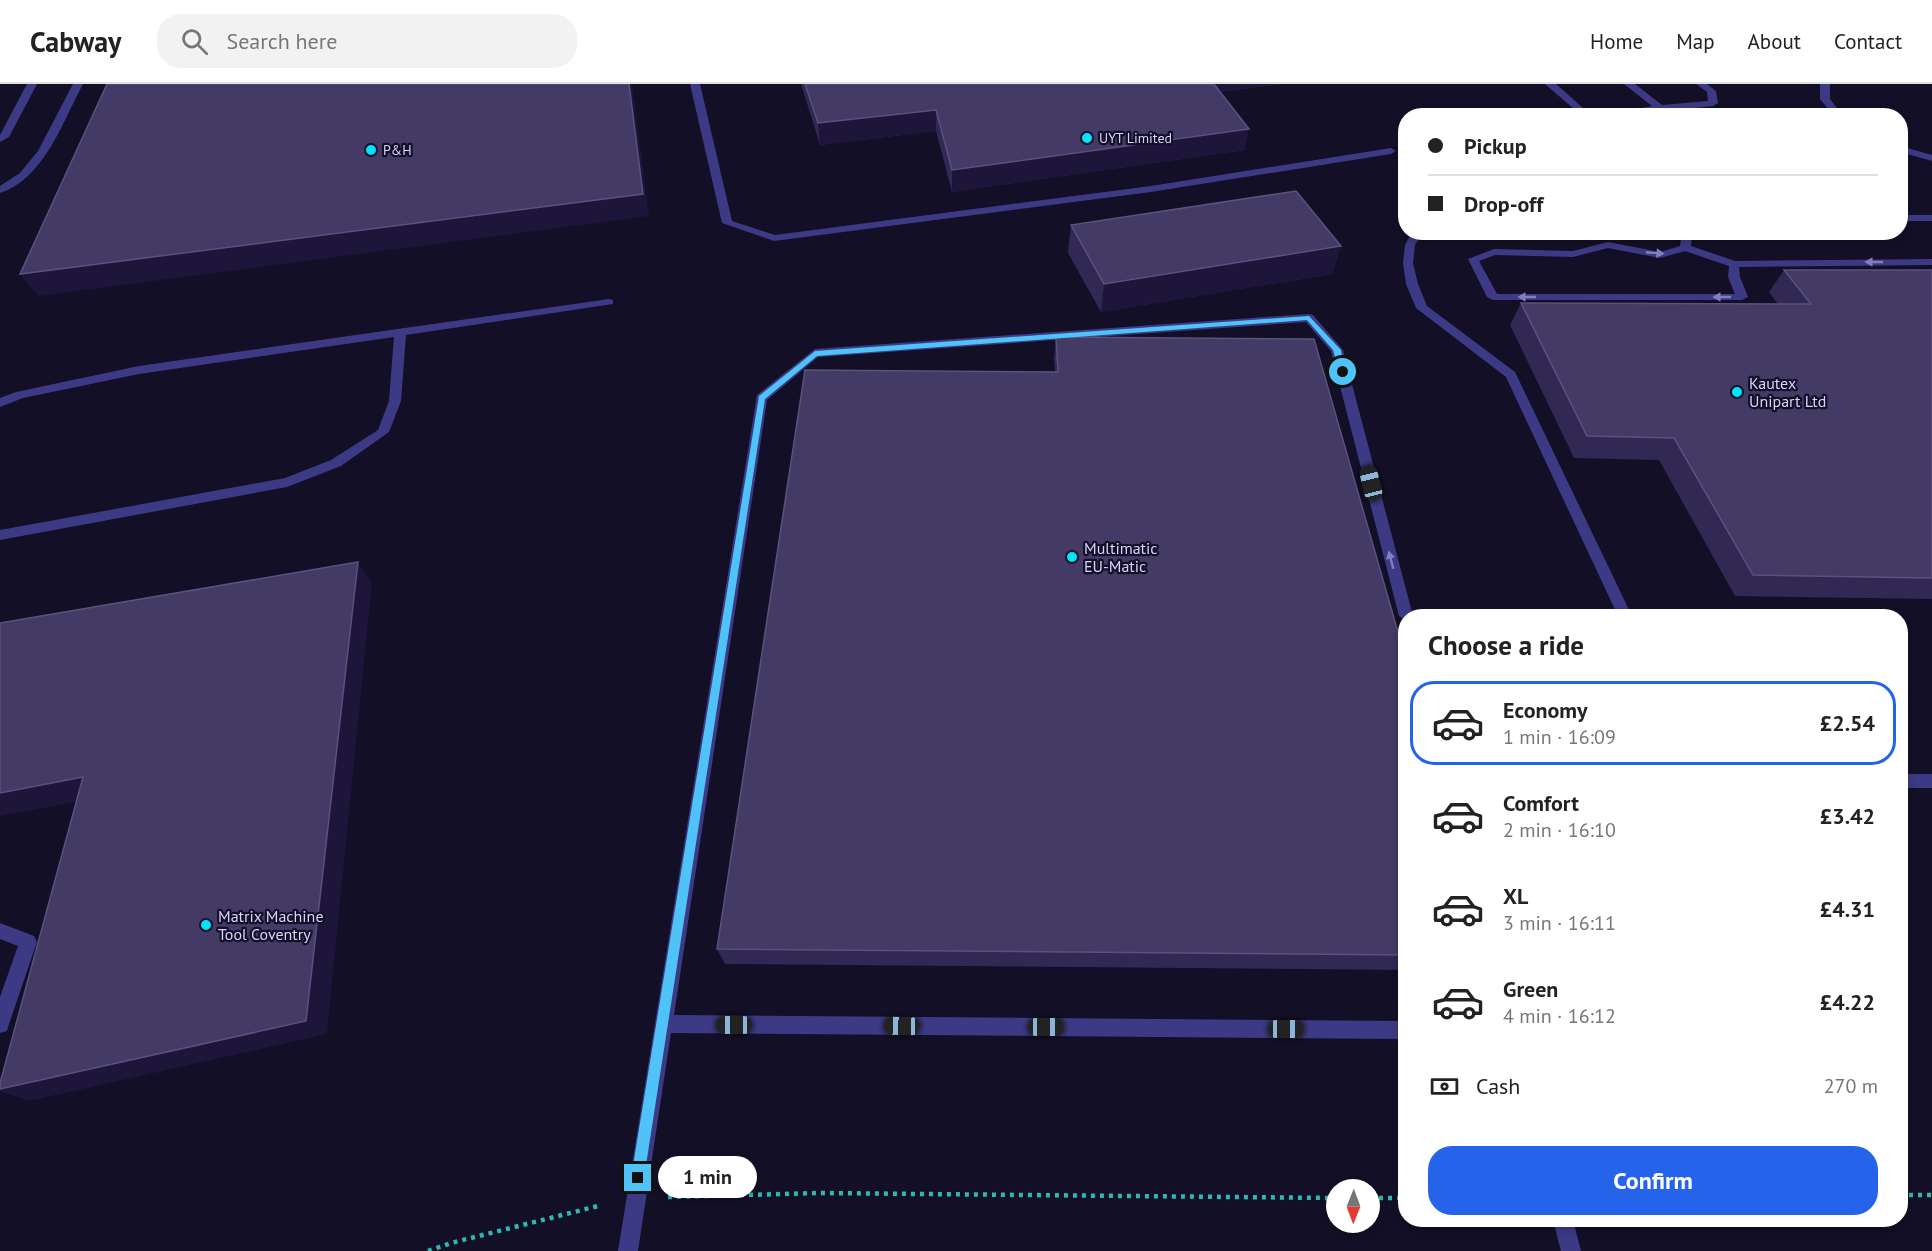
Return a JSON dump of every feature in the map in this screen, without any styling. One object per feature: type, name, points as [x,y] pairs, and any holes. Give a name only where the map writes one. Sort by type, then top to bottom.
[{"type":"street","points":[[0,140],[4,137],[32,84]]},
{"type":"street","points":[[0,190],[24,175],[42,152],[78,84]]},
{"type":"street","points":[[695,84],[727,223],[774,238],[1151,189],[1391,151]]},
{"type":"street","points":[[1550,84],[1578,108]]},
{"type":"street","points":[[1629,84],[1660,108],[1713,104],[1711,91],[1701,84]]},
{"type":"street","points":[[1822,85],[1825,99],[1832,108]]},
{"type":"street","points":[[1908,152],[1932,158]]},
{"type":"street","points":[[1908,154],[1915,154]]},
{"type":"street","points":[[1908,218],[1932,218]]},
{"type":"street","points":[[1413,240],[1410,245],[1408,263],[1412,284],[1422,308],[1511,375],[1622,609]]},
{"type":"street","points":[[1605,240],[1608,245]]},
{"type":"street","points":[[1685,248],[1686,240]]},
{"type":"street","points":[[1734,264],[1734,277],[1742,297],[1493,297],[1473,259],[1494,252],[1573,254],[1608,245],[1660,255],[1685,248],[1734,264],[1932,262]]},
{"type":"street","points":[[0,403],[20,395],[139,370],[609,302]]},
{"type":"street","points":[[628,1251],[761,398],[815,353],[1309,318],[1337,350],[1404,609]]},
{"type":"street","points":[[0,535],[287,482],[336,463],[383,432],[395,401],[400,332]]},
{"type":"street","points":[[1908,781],[1932,781]]},
{"type":"street","points":[[0,931],[28,942],[0,1024]]},
{"type":"street","points":[[662,1024],[1398,1030]]},
{"type":"street","points":[[1565,1227],[1571,1251]]},
{"type":"path","points":[[428,1251],[473,1237],[635,1197],[820,1193],[1326,1198]]},
{"type":"path","points":[[1908,1195],[1932,1195]]},
{"type":"path","points":[[1380,1198],[1398,1198]]},
{"type":"building","name":"P&H","points":[[107,84],[629,84],[643,194],[20,274]]},
{"type":"building","name":"UYT Limited","points":[[805,84],[1214,84],[1249,129],[952,170],[936,110],[818,123]]},
{"type":"building","points":[[1296,191],[1341,246],[1104,284],[1071,225]]},
{"type":"building","name":"Kautex Unipart Ltd","points":[[1784,270],[1932,270],[1932,578],[1753,575],[1674,438],[1587,436],[1521,303],[1811,304]]},
{"type":"building","name":"Multimatic EU-Matic","points":[[1056,337],[1314,339],[1398,632],[1398,955],[717,949],[805,370],[1058,372]]},
{"type":"building","name":"Matrix Machine Tool Coventry","points":[[358,562],[306,1021],[0,1089],[83,777],[0,793],[0,623]]},
{"type":"place","name":"UYT Limited","points":[[1087,138]]},
{"type":"place","name":"P&H","points":[[371,150]]},
{"type":"place","name":"Kautex Unipart Ltd","points":[[1737,392]]},
{"type":"place","name":"Multimatic EU-Matic","points":[[1072,557]]},
{"type":"place","name":"Matrix Machine Tool Coventry","points":[[206,925]]},
{"type":"route","points":[[638,1178],[761,398],[815,353],[1309,318],[1337,350],[1343,372]]}]
